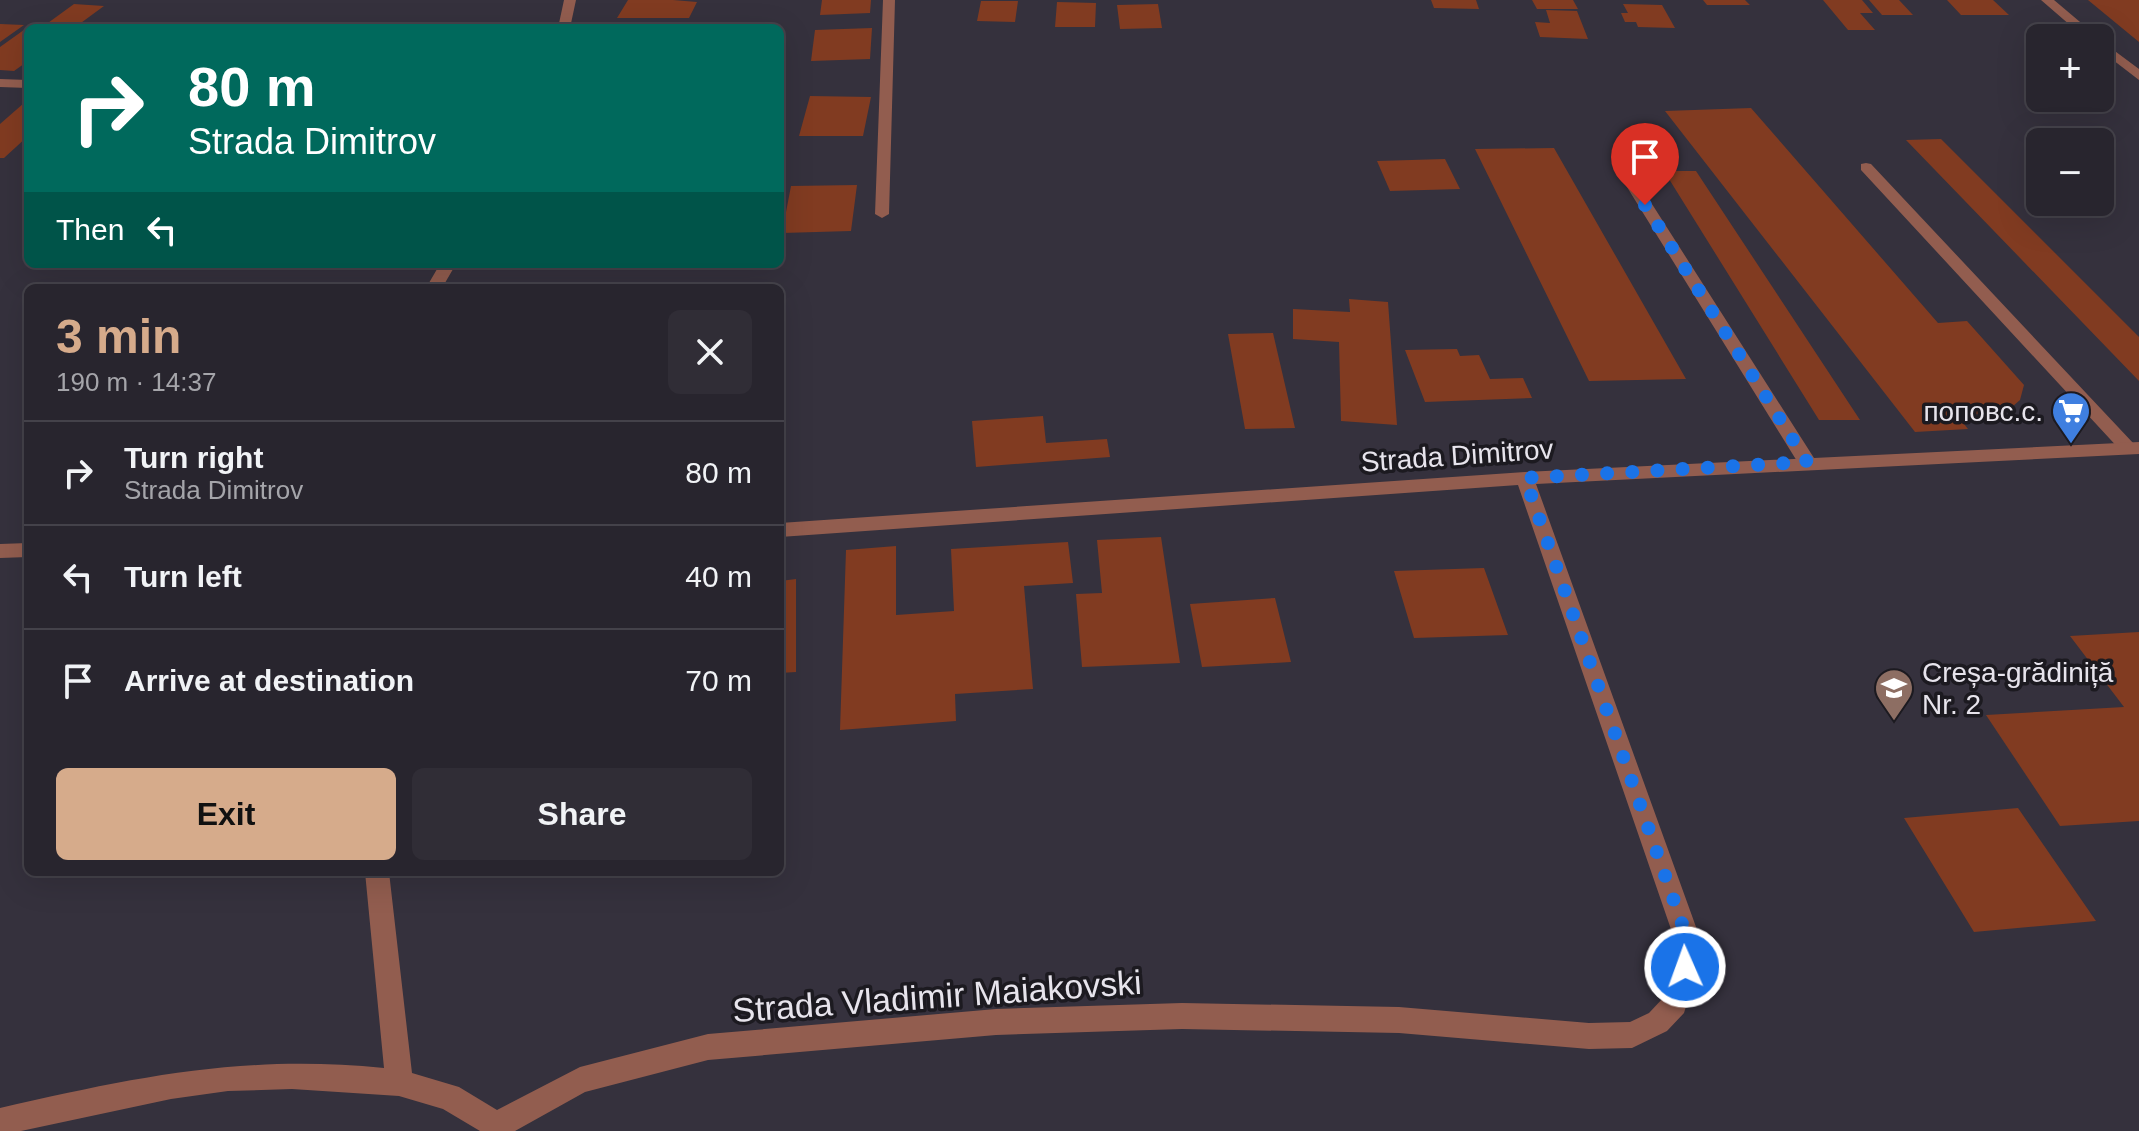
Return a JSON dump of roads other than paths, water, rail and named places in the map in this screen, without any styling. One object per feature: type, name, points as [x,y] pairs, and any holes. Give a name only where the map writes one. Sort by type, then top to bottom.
[{"type":"street","points":[[565,24],[570,0]]},
{"type":"street","points":[[882,214],[889,0]]},
{"type":"street","points":[[2047,0],[2076,24]]},
{"type":"street","points":[[2114,55],[2139,76]]},
{"type":"street","points":[[0,83],[24,84]]},
{"type":"street","points":[[1866,167],[2133,448]]},
{"type":"street","points":[[1629,179],[1807,462]]},
{"type":"street","name":"Strada Dimitrov","points":[[784,530],[1525,478],[2133,448]]},
{"type":"street","name":"Strada Vladimir Maiakovski","points":[[499,1128],[580,1080],[708,1047],[996,1022],[1182,1016],[1399,1020],[1589,1036],[1632,1035],[1658,1022],[1675,1004],[1685,967],[1687,938],[1525,478]]},
{"type":"street","points":[[0,551],[24,550]]},
{"type":"street","points":[[377,876],[399,1083]]},
{"type":"street","points":[[0,1122],[88,1102],[228,1078],[334,1077],[399,1083],[449,1097],[499,1128]]},
{"type":"place","name":"поповс.с.","points":[[2071,445]]},
{"type":"place","name":"Creșa-grădiniță Nr. 2","points":[[1894,722]]}]
